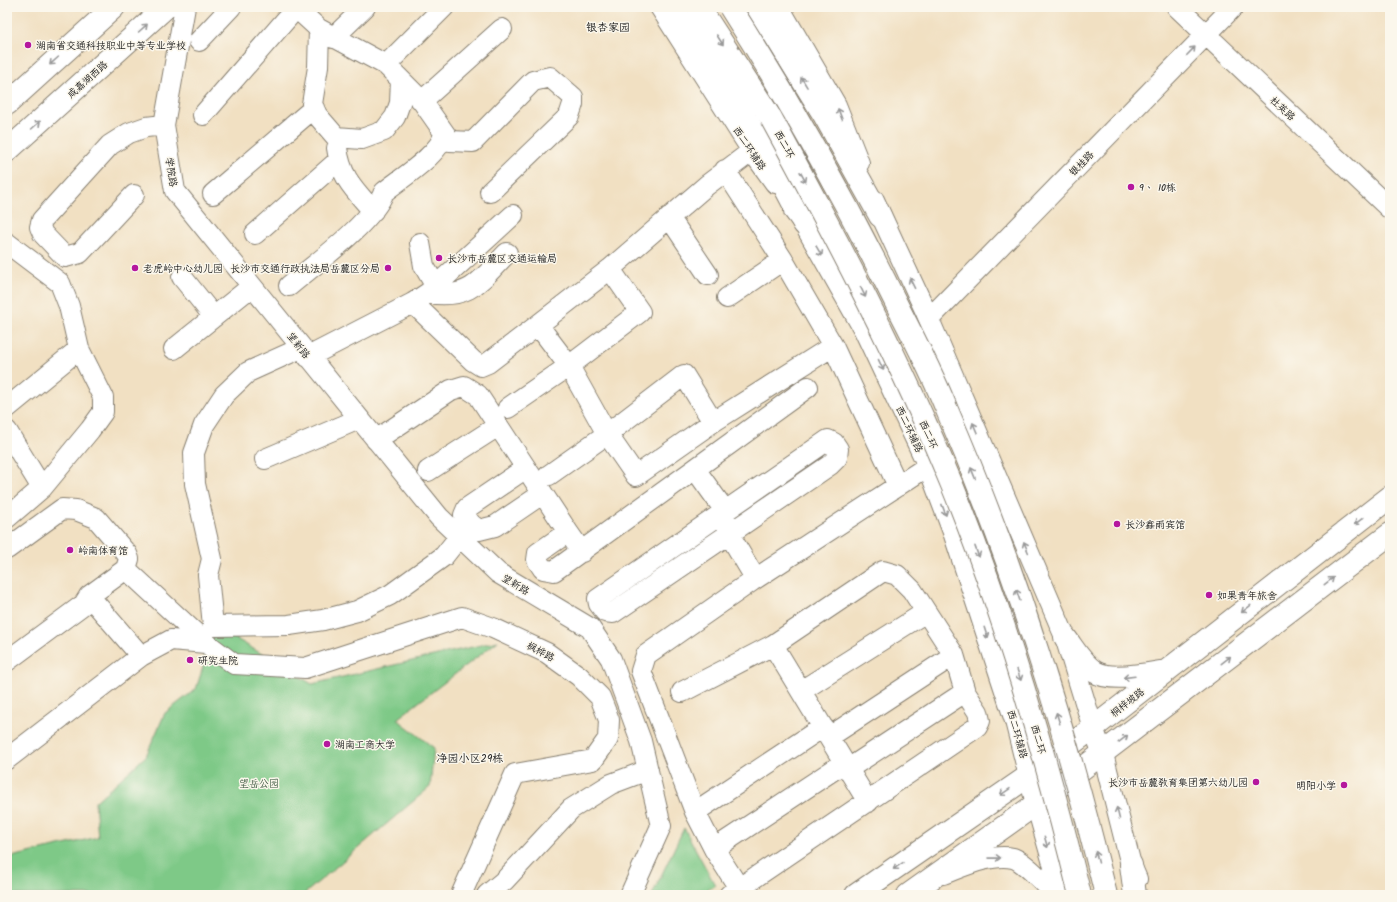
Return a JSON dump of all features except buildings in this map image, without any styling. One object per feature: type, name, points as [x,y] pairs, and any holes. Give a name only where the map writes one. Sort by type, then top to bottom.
[{"type":"main road","points":[[7,104],[114,7]]},
{"type":"main road","name":"咸嘉湖西路","points":[[7,151],[166,7]]},
{"type":"main road","points":[[673,7],[804,224]]},
{"type":"main road","name":"西二环","points":[[699,7],[771,118],[839,244],[914,401],[952,485],[1021,681],[1062,820],[1080,895]]},
{"type":"main road","points":[[730,7],[792,107],[863,234],[947,408],[1012,578],[1045,674],[1073,767],[1106,895]]},
{"type":"main road","points":[[757,7],[824,115],[880,216]]},
{"type":"main road","name":"桐梓坡路","points":[[856,895],[1030,776],[1390,497]]},
{"type":"main road","points":[[908,895],[1036,804],[1103,754],[1390,534]]},
{"type":"main road","points":[[1065,637],[1081,659],[1096,673],[1122,678],[1167,671]]},
{"type":"main road","points":[[1131,865],[1135,895]]},
{"type":"street","name":"学院路","points":[[185,7],[164,125],[175,191],[267,306]]},
{"type":"street","points":[[199,41],[231,7]]},
{"type":"street","points":[[203,115],[296,7],[326,34],[386,65],[422,101],[450,142],[473,142],[533,81],[550,77],[573,97],[573,104],[569,116],[490,192]]},
{"type":"street","points":[[365,7],[326,34],[318,67],[312,104],[317,115],[336,137],[339,160],[347,181],[373,210]]},
{"type":"street","points":[[386,65],[444,7]]},
{"type":"street","name":"西二环辅路","points":[[660,7],[759,151]]},
{"type":"street","points":[[778,7],[836,105],[880,216],[927,315],[1065,637],[1093,728],[1103,754],[1131,865],[1142,895]]},
{"type":"street","name":"杜英路","points":[[1177,7],[1205,19],[1390,193]]},
{"type":"street","name":"银桂路","points":[[927,315],[1205,19],[1233,7]]},
{"type":"street","name":"杜英路","points":[[1205,19],[1390,209]]},
{"type":"street","points":[[422,101],[502,29]]},
{"type":"street","points":[[336,137],[362,139],[384,131],[395,117],[400,103],[401,80]]},
{"type":"street","points":[[213,194],[314,108]]},
{"type":"street","points":[[134,195],[80,253],[72,256],[65,257],[43,234],[40,227],[42,220],[110,144],[129,133],[146,127],[164,125]]},
{"type":"street","points":[[289,286],[367,219],[381,200],[384,192],[436,151],[444,138],[444,133]]},
{"type":"street","points":[[420,243],[424,266],[426,294],[473,362],[481,366],[488,363],[610,269],[725,170],[759,151]]},
{"type":"street","points":[[255,234],[339,160]]},
{"type":"street","points":[[725,170],[783,260],[833,346],[898,486]]},
{"type":"street","points":[[459,537],[444,556],[390,595],[357,611],[323,620],[289,625],[213,626],[208,575],[212,559],[195,484],[194,453],[204,425],[224,395],[248,372],[305,353],[426,294],[513,215]]},
{"type":"street","points":[[669,217],[708,275]]},
{"type":"street","name":"西二环辅路","points":[[804,224],[864,330],[928,466],[953,532],[1015,721],[1036,804],[1062,895]]},
{"type":"street","points":[[7,243],[60,283],[69,306],[79,349],[103,397],[103,412],[90,430],[42,488],[7,518]]},
{"type":"street","points":[[426,294],[456,294],[478,284],[506,253]]},
{"type":"street","points":[[727,298],[783,260]]},
{"type":"street","points":[[508,408],[569,366],[640,312],[610,269]]},
{"type":"street","points":[[182,277],[214,317]]},
{"type":"street","points":[[174,349],[252,287]]},
{"type":"street","name":"望新路","points":[[267,306],[439,517],[498,573],[590,628],[611,659],[641,741],[661,826],[630,895]]},
{"type":"street","points":[[538,325],[569,366],[607,434],[636,476],[713,422],[833,346]]},
{"type":"street","points":[[7,408],[79,349]]},
{"type":"street","points":[[549,475],[607,434],[684,375],[713,422]]},
{"type":"street","points":[[376,440],[451,390],[464,386],[478,395],[542,494],[582,552]]},
{"type":"street","points":[[568,532],[538,553],[537,560],[543,569],[554,571],[582,552],[808,386]]},
{"type":"street","points":[[264,459],[359,419]]},
{"type":"street","points":[[428,471],[498,426]]},
{"type":"street","points":[[7,431],[42,488]]},
{"type":"street","points":[[828,440],[834,443],[838,449],[837,458],[830,465],[729,534],[613,613],[605,612],[599,604],[598,598],[723,510],[824,442],[828,440]]},
{"type":"street","points":[[682,692],[773,645],[882,571],[897,575],[912,590],[954,656],[966,692],[978,712],[980,721],[977,727],[734,892],[696,812],[641,671],[646,655],[755,578],[928,466]]},
{"type":"street","points":[[526,468],[467,508],[464,515],[479,530],[495,526],[542,494]]},
{"type":"street","points":[[695,469],[723,510],[729,534],[755,578]]},
{"type":"street","points":[[7,549],[62,509],[76,510],[96,518],[127,554],[129,559],[126,569],[89,596],[84,604],[7,661]]},
{"type":"street","points":[[126,569],[206,644]]},
{"type":"street","points":[[89,596],[141,656]]},
{"type":"street","points":[[801,691],[926,612]]},
{"type":"street","name":"枫桦路","points":[[206,644],[234,664],[305,668],[462,617],[493,628],[547,653],[579,676],[600,697],[609,720],[608,739],[592,760],[515,774],[461,895]]},
{"type":"street","points":[[7,759],[141,656],[171,640],[206,644]]},
{"type":"street","points":[[773,645],[868,802]]},
{"type":"street","points":[[696,812],[954,656]]},
{"type":"street","points":[[714,849],[966,692]]},
{"type":"street","points":[[487,895],[505,880],[571,809],[611,784],[648,770]]},
{"type":"street","points":[[932,878],[988,858],[1013,858],[1030,870],[1055,895]]},
{"type":"green space","name":"望岳公园","points":[[230,635],[312,684],[498,641],[397,719],[434,748],[430,787],[303,895],[7,895],[7,858],[98,837],[95,802],[146,756],[165,713],[196,689],[204,664],[205,636]]},
{"type":"green space","points":[[684,828],[715,885],[700,895],[652,895]]},
{"type":"place","name":"湖南省交通科技职业中等专业学校","points":[[28,45]]},
{"type":"place","name":"9、 10栋","points":[[1131,187]]},
{"type":"place","name":"长沙市岳麓区交通运输局","points":[[439,258]]},
{"type":"place","name":"老虎岭中心幼儿园","points":[[135,268]]},
{"type":"place","name":"长沙市交通行政执法局岳麓区分局","points":[[388,268]]},
{"type":"place","name":"长沙鑫雨宾馆","points":[[1117,524]]},
{"type":"place","name":"岭南体育馆","points":[[70,550]]},
{"type":"place","name":"如果青年旅舍","points":[[1209,595]]},
{"type":"place","name":"研究生院","points":[[190,660]]},
{"type":"place","name":"湖南工商大学","points":[[327,744]]},
{"type":"place","name":"长沙市岳麓教育集团第六幼儿园","points":[[1256,782]]},
{"type":"place","name":"明阳小学","points":[[1344,785]]},
{"type":"district","name":"银杏家园","points":[[608,27]]},
{"type":"district","name":"净园小区29栋","points":[[470,758]]}]
